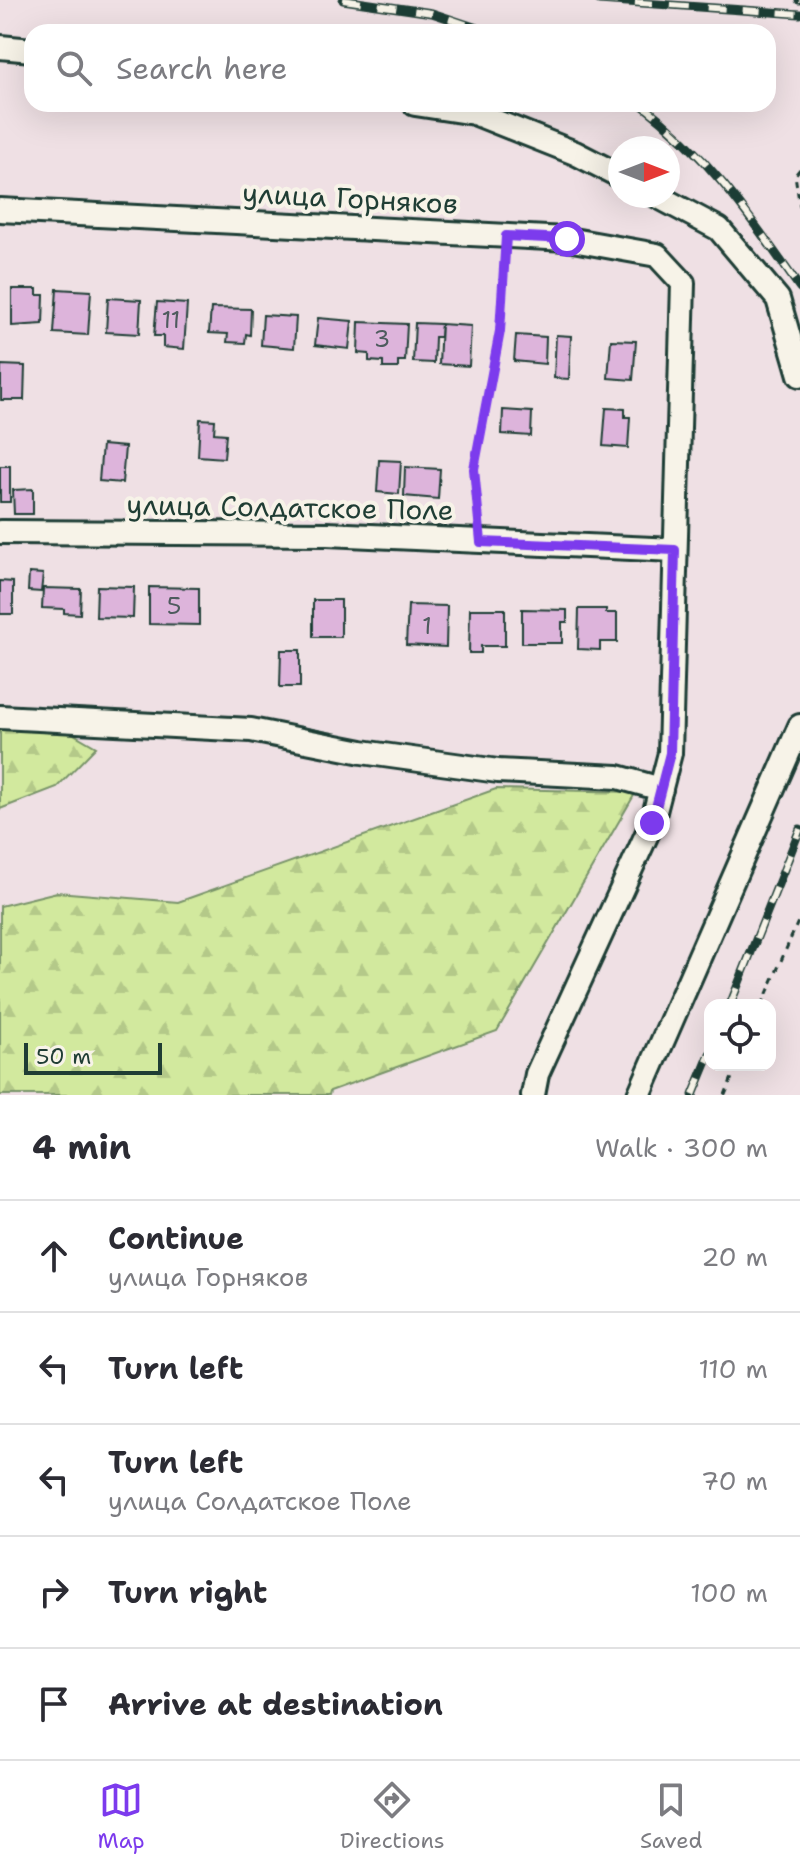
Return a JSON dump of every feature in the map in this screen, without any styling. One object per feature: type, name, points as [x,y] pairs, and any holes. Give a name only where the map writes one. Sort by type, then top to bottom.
[{"type":"street","points":[[0,47],[24,49]]},
{"type":"street","points":[[467,112],[575,153],[608,170]]},
{"type":"street","points":[[680,208],[719,229],[778,299],[800,375]]},
{"type":"street","name":"улица Горняков","points":[[0,210],[567,239],[657,255],[683,283],[675,550]]},
{"type":"street","name":"улица Солдатское Поле","points":[[0,532],[327,534],[675,550]]},
{"type":"street","points":[[533,1095],[537,1074],[652,823],[661,789],[670,753],[675,550]]},
{"type":"street","points":[[0,717],[251,730],[377,754],[498,771],[618,777],[661,789]]},
{"type":"street","points":[[639,1095],[800,726]]},
{"type":"path","points":[[800,169],[795,175],[800,205]]},
{"type":"path","points":[[481,542],[474,469],[500,331],[506,236]]},
{"type":"path","points":[[765,999],[800,917]]},
{"type":"path","points":[[725,1095],[735,1071]]},
{"type":"green space","points":[[0,717],[46,718],[96,747],[57,787],[0,809]]},
{"type":"green space","points":[[496,789],[636,792],[497,1031],[330,1091],[329,1095],[0,1095],[0,906],[57,892],[178,902]]},
{"type":"building","points":[[12,289],[37,289],[37,295],[44,295],[43,324],[12,326]]},
{"type":"building","points":[[57,289],[91,291],[88,335],[54,333]]},
{"type":"building","points":[[108,298],[141,300],[139,334],[106,332]]},
{"type":"building","points":[[157,302],[187,304],[184,349],[163,347],[163,336],[154,336]]},
{"type":"building","points":[[211,308],[251,309],[250,335],[246,334],[245,343],[227,342],[228,334],[209,333]]},
{"type":"building","points":[[263,315],[296,317],[294,348],[261,345]]},
{"type":"building","points":[[318,318],[352,321],[349,349],[315,345]]},
{"type":"building","points":[[359,322],[407,324],[405,361],[398,361],[398,368],[383,368],[383,362],[369,361],[369,354],[358,353]]},
{"type":"building","points":[[415,323],[441,324],[440,337],[435,337],[434,363],[413,362]]},
{"type":"building","points":[[441,324],[471,326],[469,366],[439,364]]},
{"type":"building","points":[[516,335],[546,337],[545,364],[514,361]]},
{"type":"building","points":[[556,335],[571,336],[569,379],[554,378]]},
{"type":"building","points":[[611,340],[636,341],[633,380],[608,378]]},
{"type":"building","points":[[1,365],[25,366],[24,400],[1,400]]},
{"type":"building","points":[[606,408],[625,409],[625,417],[630,417],[628,448],[603,446]]},
{"type":"building","points":[[503,410],[532,412],[531,436],[502,434]]},
{"type":"building","points":[[200,419],[215,420],[214,433],[226,434],[224,458],[198,456]]},
{"type":"building","points":[[102,445],[125,447],[122,483],[99,481]]},
{"type":"building","points":[[379,460],[401,461],[399,494],[377,492]]},
{"type":"building","points":[[0,466],[10,466],[10,502],[0,502]]},
{"type":"building","points":[[405,467],[440,469],[438,499],[404,496]]},
{"type":"building","points":[[33,489],[33,514],[14,514],[13,490]]},
{"type":"building","points":[[29,573],[43,574],[41,592],[28,591]]},
{"type":"building","points":[[0,581],[13,582],[13,614],[0,614]]},
{"type":"building","points":[[97,586],[134,587],[133,618],[96,617]]},
{"type":"building","points":[[149,587],[199,588],[199,625],[149,624]]},
{"type":"building","points":[[43,588],[81,589],[80,614],[64,613],[64,609],[42,608]]},
{"type":"building","points":[[313,600],[341,600],[341,637],[313,637]]},
{"type":"building","points":[[408,605],[447,606],[446,647],[406,645]]},
{"type":"building","points":[[470,609],[505,609],[505,646],[481,646],[481,653],[469,653]]},
{"type":"building","points":[[522,609],[567,610],[567,622],[562,622],[562,643],[522,643]]},
{"type":"building","points":[[579,609],[606,609],[606,613],[617,613],[617,642],[600,642],[600,650],[578,649]]},
{"type":"building","points":[[281,650],[300,650],[300,687],[280,687]]},
{"type":"railway","points":[[343,0],[432,13],[465,24]]},
{"type":"railway","points":[[599,0],[800,14]]},
{"type":"railway","points":[[651,112],[709,167],[800,288]]},
{"type":"railway","points":[[732,999],[800,829]]},
{"type":"railway","points":[[693,1095],[704,1068]]},
{"type":"route","points":[[567,239],[506,236],[500,331],[474,469],[481,542],[675,550],[670,753],[652,823]]}]
